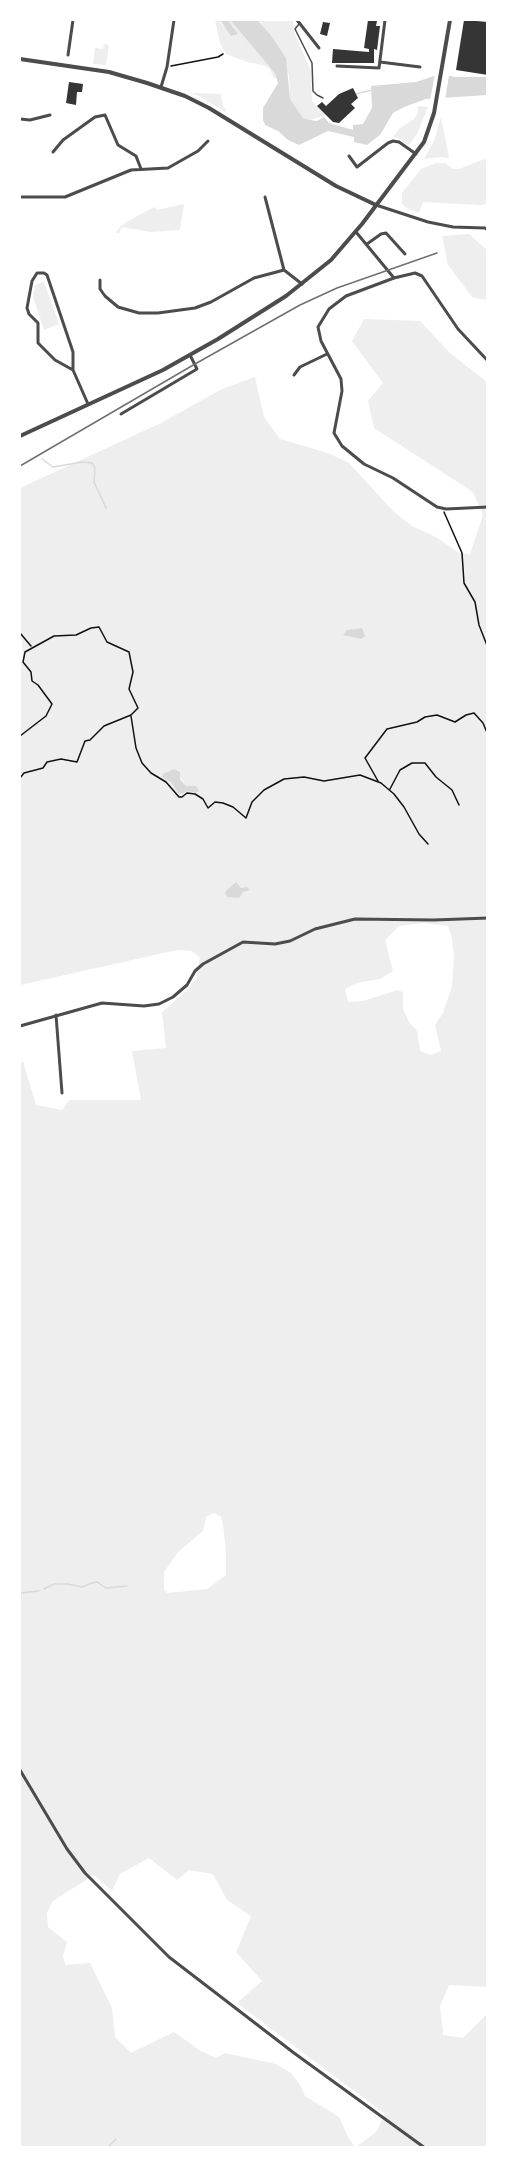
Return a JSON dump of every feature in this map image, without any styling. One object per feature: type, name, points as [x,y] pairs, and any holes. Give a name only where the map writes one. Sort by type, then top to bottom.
[{"type":"street","points":[[68,55],[73,20]]},
{"type":"street","points":[[161,87],[167,67],[173,20]]},
{"type":"street","points":[[297,20],[320,48]]},
{"type":"street","points":[[337,66],[379,68],[385,20]]},
{"type":"street","points":[[20,436],[190,355],[249,321],[302,284],[331,260],[356,232],[416,154],[429,129],[435,108],[450,20]]},
{"type":"street","points":[[20,59],[97,70],[161,87],[209,108],[336,186],[376,205],[439,225],[488,230]]},
{"type":"street","points":[[380,62],[420,67]]},
{"type":"street","points":[[20,119],[30,120],[50,115]]},
{"type":"street","points":[[53,152],[63,140],[95,117],[105,115],[118,145],[136,156],[141,169]]},
{"type":"street","points":[[20,197],[65,197],[115,176],[141,169],[168,168],[198,151],[208,141]]},
{"type":"street","points":[[349,156],[357,167],[393,141],[399,142],[416,154]]},
{"type":"street","points":[[265,197],[284,270],[302,284]]},
{"type":"street","points":[[356,232],[394,278]]},
{"type":"street","points":[[367,244],[385,232],[405,254]]},
{"type":"street","points":[[100,280],[100,289],[118,307],[139,313],[158,313],[195,308],[254,278],[284,270]]},
{"type":"street","points":[[73,370],[55,360],[38,343],[38,323],[29,314],[27,308],[32,280],[37,273],[47,275],[73,352],[73,370],[88,404]]},
{"type":"street","points":[[488,361],[458,329],[422,276],[415,273],[394,278],[346,297],[329,309],[318,330],[327,354],[341,379],[342,386],[334,433],[337,440],[364,464],[393,478],[437,507],[444,509],[488,507]]},
{"type":"street","points":[[294,375],[300,367],[327,354]]},
{"type":"street","points":[[121,414],[197,369],[190,355]]},
{"type":"street","points":[[20,1026],[102,1004],[144,1006],[159,1004],[173,998],[187,985],[195,971],[203,964],[243,942],[275,944],[290,941],[315,929],[355,920],[488,918]]},
{"type":"street","points":[[56,1015],[62,1093]]},
{"type":"street","points":[[20,1770],[67,1849],[85,1873],[169,1958],[198,1982],[425,2148]]},
{"type":"lane","points":[[299,24],[295,28],[312,63],[313,91],[323,98]]},
{"type":"path","points":[[167,67],[223,54]]},
{"type":"path","points":[[444,509],[444,514],[462,553],[464,583],[475,602],[479,625],[488,648]]},
{"type":"path","points":[[20,736],[46,716],[52,704],[38,685],[32,681],[31,672],[23,662],[25,652],[31,647],[54,636],[69,636],[99,627],[107,642],[129,651],[133,672],[129,688],[138,708],[131,715],[98,729],[90,740],[85,741],[77,762],[61,759],[47,762],[43,768],[24,773],[20,778]]},
{"type":"path","points":[[20,633],[31,647]]},
{"type":"path","points":[[378,782],[365,758],[370,749],[378,744],[387,729],[437,715],[455,722],[474,713],[483,723],[488,735]]},
{"type":"path","points":[[131,715],[136,748],[147,770],[166,782],[179,797],[187,793],[195,794],[203,799],[208,808],[216,802],[223,803],[233,807],[246,818],[252,802],[264,790],[284,779],[304,777],[324,781],[360,775],[390,790],[428,844]]},
{"type":"path","points":[[390,790],[400,770],[412,763],[425,763],[436,777],[452,790],[459,805]]},
{"type":"shaded area","points":[[215,20],[220,20],[222,25],[238,35],[229,22],[231,21],[278,78],[274,78],[269,68],[226,54],[220,43]]},
{"type":"shaded area","points":[[220,20],[257,20],[270,34],[286,58],[290,99],[303,118],[310,120],[317,121],[324,117],[329,123],[353,130],[353,125],[363,124],[372,108],[371,86],[416,82],[440,74],[455,77],[487,77],[487,95],[426,99],[404,107],[393,113],[380,135],[367,145],[354,142],[354,137],[328,131],[299,145],[265,125],[263,120],[263,108],[278,83],[275,73],[231,21],[229,22],[238,34],[231,36]]},
{"type":"shaded area","points":[[257,20],[293,20],[294,32],[311,71],[312,101],[326,115],[310,120],[303,118],[295,107],[290,99],[289,75],[270,34]]},
{"type":"shaded area","points":[[104,44],[109,45],[106,65],[93,64],[95,48],[103,49]]},
{"type":"shaded area","points":[[176,86],[193,93],[221,94],[225,112],[201,97]]},
{"type":"shaded area","points":[[418,106],[428,107],[417,134],[409,145],[393,137],[399,129],[414,119],[418,113]]},
{"type":"shaded area","points":[[441,117],[449,158],[424,159],[434,141]]},
{"type":"shaded area","points":[[487,158],[487,204],[423,202],[419,213],[402,204],[402,193],[421,169],[436,163],[445,163],[453,169],[459,169]]},
{"type":"shaded area","points":[[184,204],[180,230],[151,232],[122,227],[119,233],[116,233],[123,224],[155,207],[157,210]]},
{"type":"shaded area","points":[[469,234],[487,250],[487,300],[472,297],[448,265],[442,236]]},
{"type":"shaded area","points":[[44,282],[59,324],[44,330],[33,297],[35,285]]},
{"type":"shaded area","points":[[364,319],[420,321],[450,353],[487,382],[488,1987],[449,1985],[440,2006],[443,2035],[463,2038],[487,2014],[487,2147],[356,2147],[376,2132],[385,2114],[237,2003],[262,1981],[236,1952],[251,1916],[227,1900],[213,1874],[189,1870],[177,1880],[149,1858],[120,1874],[112,1891],[94,1875],[53,1901],[47,1913],[48,1927],[67,1942],[63,1956],[65,1965],[90,1963],[112,2008],[115,2037],[131,2053],[174,2032],[201,2051],[216,2058],[225,2053],[276,2064],[291,2073],[305,2096],[339,2117],[355,2147],[20,2147],[20,1064],[23,1061],[36,1105],[62,1110],[69,1100],[141,1100],[132,1051],[166,1048],[162,1012],[196,979],[200,958],[192,951],[177,950],[20,985],[20,661],[23,660],[22,640],[20,639],[20,488],[161,423],[222,389],[255,377],[264,417],[280,439],[328,453],[349,463],[393,511],[412,526],[436,537],[459,553],[470,554],[483,515],[473,492],[374,428],[368,401],[383,383],[352,341]],"holes":[[[179,775],[186,786],[195,793],[177,792],[171,782]],[[423,923],[448,926],[452,938],[454,957],[452,987],[443,1013],[435,1025],[441,1051],[431,1055],[420,1051],[417,1031],[409,1022],[403,1009],[403,992],[398,990],[363,1001],[348,1002],[345,989],[357,983],[380,979],[393,971],[385,940],[399,926]],[[214,1513],[221,1517],[226,1551],[226,1575],[207,1589],[167,1593],[164,1589],[164,1572],[178,1552],[203,1531],[206,1517]]]},
{"type":"shaded area","points":[[362,628],[365,636],[361,639],[343,635],[347,630]]},
{"type":"shaded area","points":[[174,769],[180,772],[180,779],[186,786],[196,786],[199,791],[180,794],[177,792],[171,782],[162,777],[163,774]]},
{"type":"shaded area","points":[[236,882],[241,888],[247,887],[250,890],[243,892],[239,898],[227,897],[225,892]]},
{"type":"pier","points":[[435,73],[449,75],[445,100],[430,101]]},
{"type":"building","points":[[368,20],[377,21],[376,26],[380,26],[377,50],[374,49],[374,63],[332,63],[333,49],[369,52],[369,49],[364,48]]},
{"type":"building","points":[[464,20],[488,22],[488,75],[456,70]]},
{"type":"building","points":[[323,22],[330,23],[327,36],[320,34]]},
{"type":"building","points":[[69,82],[83,84],[82,92],[77,92],[76,105],[66,103]]},
{"type":"building","points":[[353,88],[358,98],[351,104],[355,108],[339,123],[333,122],[317,106],[322,102],[326,106],[339,94]]},
{"type":"waterway","points":[[355,94],[372,90]]},
{"type":"waterway","points":[[42,459],[53,467],[82,462],[92,463],[95,468],[94,482],[106,508]]},
{"type":"waterway","points":[[44,1589],[54,1584],[82,1587],[97,1582],[106,1588],[127,1586]]},
{"type":"waterway","points":[[20,1593],[39,1591]]},
{"type":"waterway","points":[[107,2148],[116,2139]]},
{"type":"railway","points":[[20,466],[300,305],[337,288],[437,253]]}]
